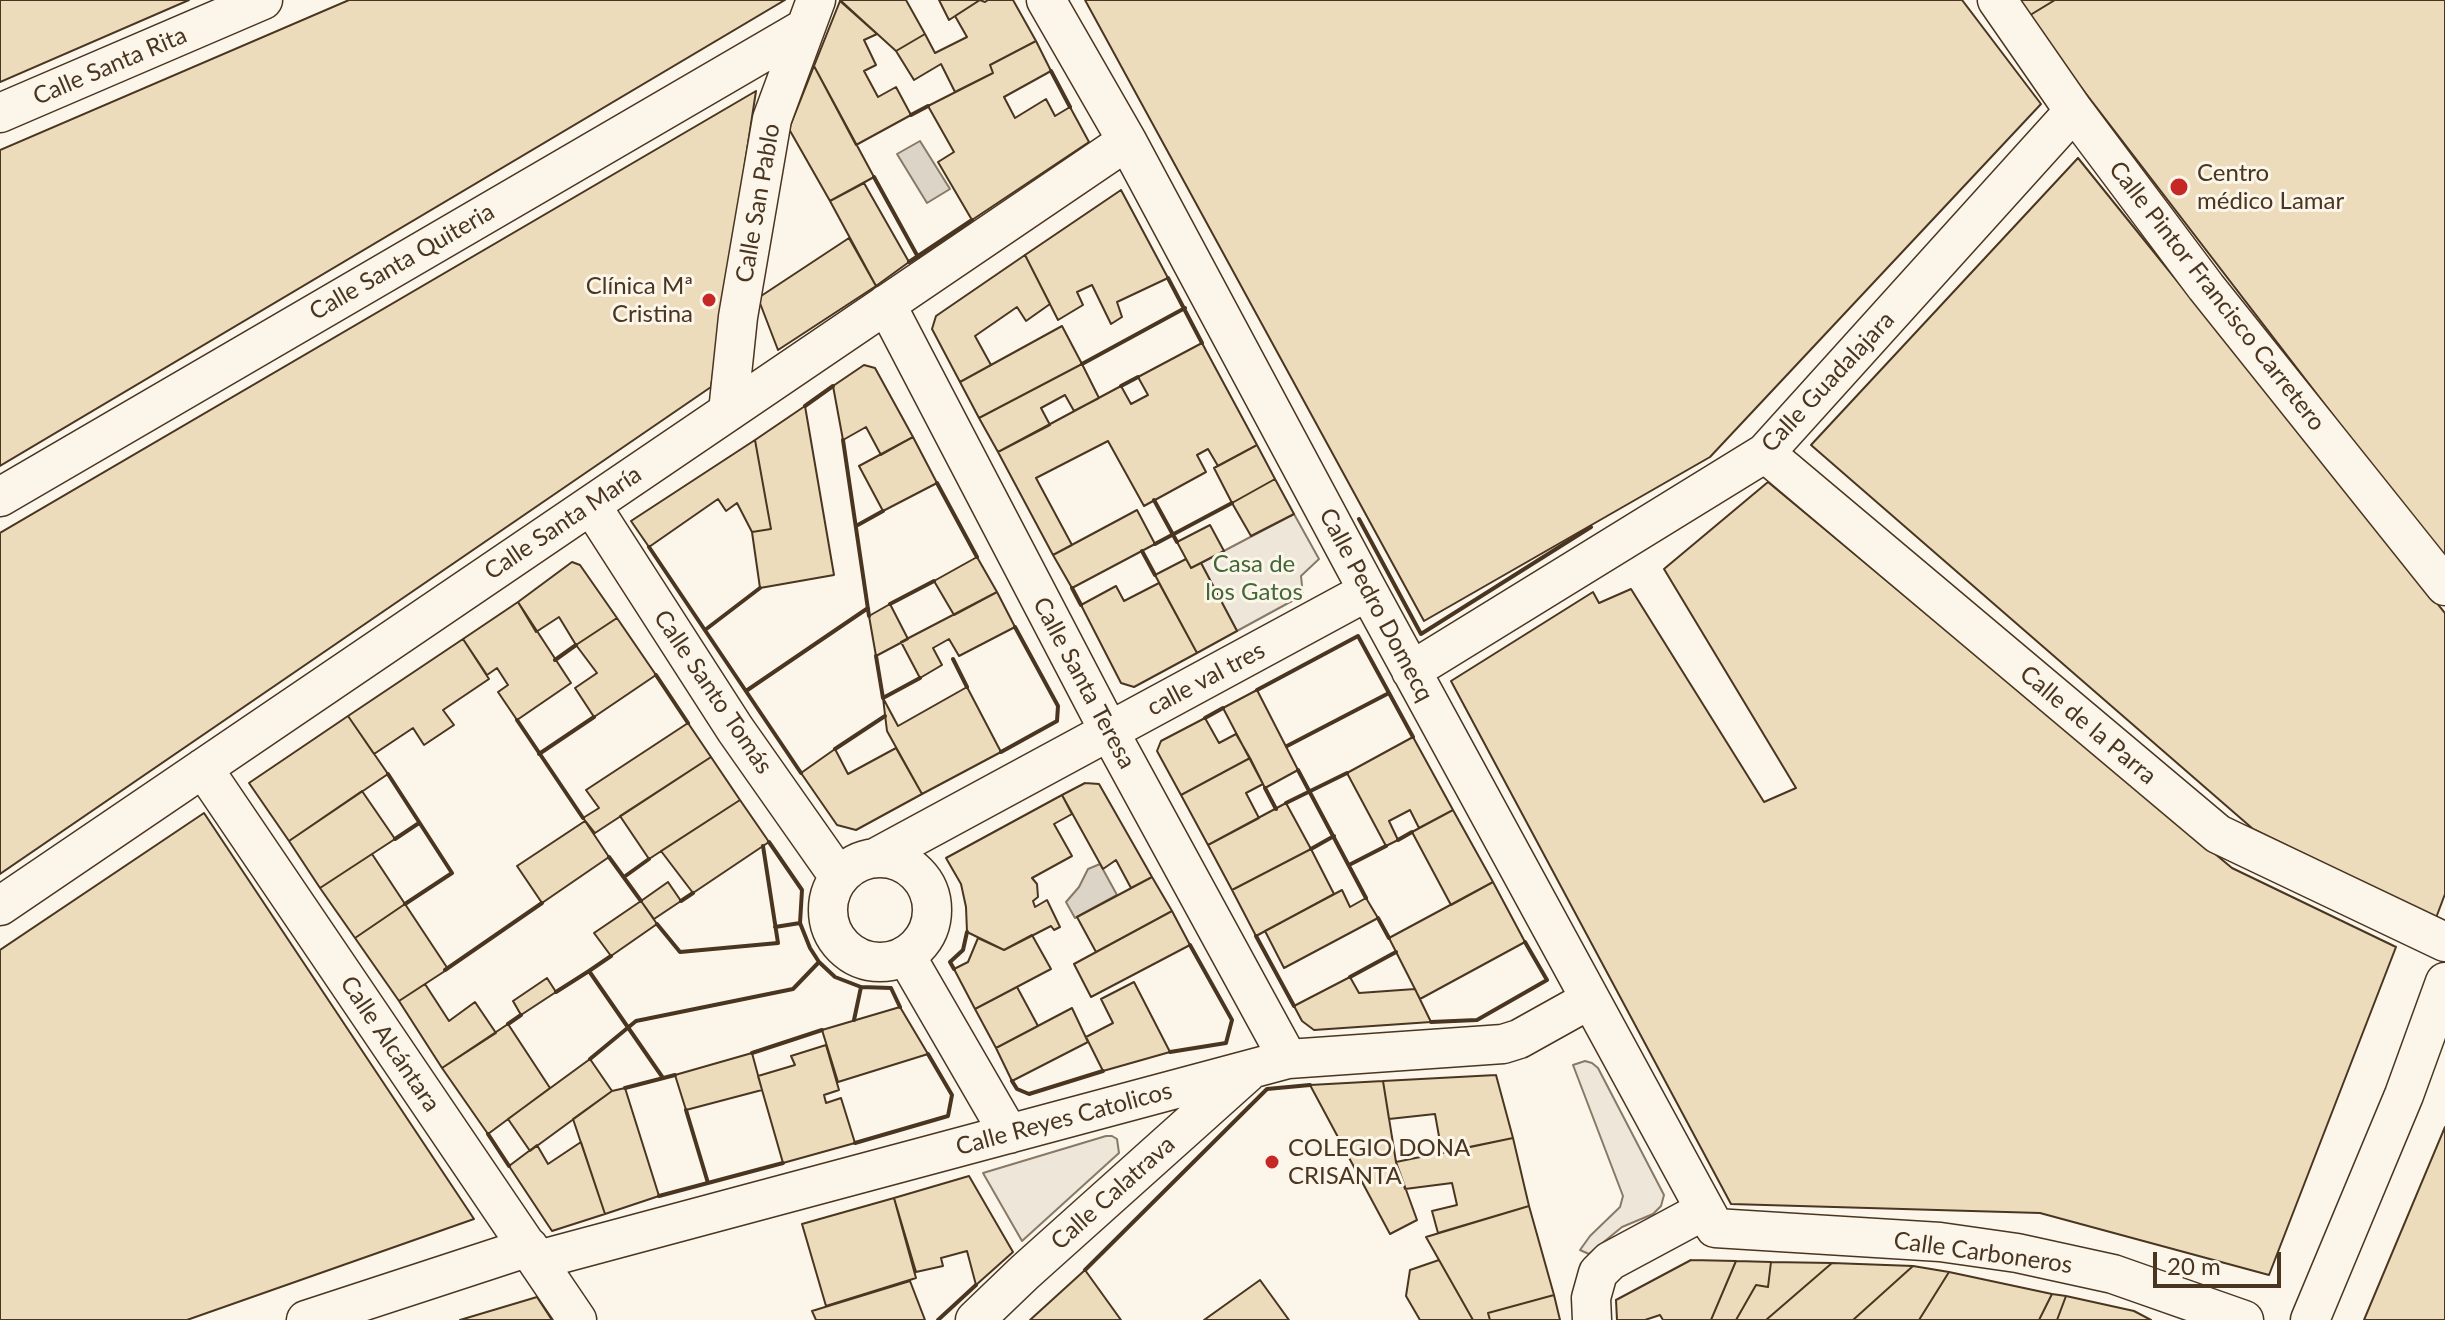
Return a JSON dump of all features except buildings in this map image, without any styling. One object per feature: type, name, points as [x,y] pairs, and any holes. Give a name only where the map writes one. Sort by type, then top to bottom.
[{"type":"street","name":"Calle Santa Rita","points":[[0,113],[263,0]]},
{"type":"street","name":"Calle Pedro Domecq","points":[[1046,0],[1127,141],[1710,1219]]},
{"type":"street","name":"Calle Pintor Francisco Carretero","points":[[1997,0],[2074,111],[2206,287],[2445,586]]},
{"type":"street","name":"Calle San Pablo","points":[[728,412],[738,317],[772,119],[810,14]]},
{"type":"street","name":"Calle Santa Quiteria","points":[[0,497],[810,14]]},
{"type":"street","name":"Calle Guadalajara","points":[[1411,671],[1765,453],[2074,111]]},
{"type":"street","name":"Calle Santa María","points":[[0,906],[1127,141]]},
{"type":"street","name":"Calle Santa Teresa","points":[[886,304],[1109,731],[1288,1059]]},
{"type":"street","name":"Calle de la Parra","points":[[1765,453],[2218,834],[2445,942]]},
{"type":"street","name":"Calle Santo Tomás","points":[[591,505],[735,729],[839,877]]},
{"type":"street","name":"calle val tres","points":[[875,858],[1368,591]]},
{"type":"street","name":"Calle Alcántara","points":[[203,768],[577,1320]]},
{"type":"street","points":[[875,858],[900,861],[914,870],[926,883],[932,898],[933,915],[919,945],[906,956],[883,962],[859,958],[846,950],[829,923],[831,891],[839,877],[852,865],[875,858]]},
{"type":"street","points":[[906,956],[1009,1134]]},
{"type":"street","points":[[2310,1320],[2404,1095],[2445,982]]},
{"type":"street","name":"Calle Reyes Catolicos","points":[[306,1320],[533,1254],[1009,1134],[1288,1059],[1503,1044],[1519,1039],[1589,1000]]},
{"type":"street","name":"Calle Calatrava","points":[[975,1320],[1252,1069]]},
{"type":"street","points":[[1592,1320],[1591,1298],[1598,1273],[1610,1261],[1710,1219]]},
{"type":"street","name":"Calle Carboneros","points":[[1710,1219],[1940,1242],[2017,1253],[2113,1274],[2244,1320]]},
{"type":"green space","name":"Casa de los Gatos","points":[[1294,514],[1319,559],[1301,576],[1303,595],[1237,631],[1201,563]]},
{"type":"green space","points":[[1585,1061],[1598,1068],[1664,1195],[1661,1206],[1653,1214],[1622,1227],[1589,1254],[1580,1250],[1620,1207],[1623,1196],[1573,1065]]},
{"type":"green space","points":[[1106,1136],[1117,1139],[1119,1153],[1022,1241],[983,1173]]},
{"type":"shaded area","points":[[920,141],[950,189],[927,203],[897,154]]},
{"type":"shaded area","points":[[1100,864],[1117,895],[1075,918],[1066,902],[1079,887],[1088,869]]},
{"type":"wall","points":[[1051,71],[1070,107]]},
{"type":"wall","points":[[911,115],[928,106]]},
{"type":"wall","points":[[874,177],[918,257]]},
{"type":"wall","points":[[909,262],[972,220]]},
{"type":"wall","points":[[1168,278],[1202,343]]},
{"type":"wall","points":[[1082,364],[1185,308]]},
{"type":"wall","points":[[1121,386],[1138,377]]},
{"type":"wall","points":[[805,406],[833,386]]},
{"type":"wall","points":[[843,440],[869,616]]},
{"type":"wall","points":[[937,483],[977,557]]},
{"type":"wall","points":[[1154,500],[1177,542]]},
{"type":"wall","points":[[1155,544],[1232,503]]},
{"type":"wall","points":[[856,526],[883,511]]},
{"type":"wall","points":[[1359,519],[1421,634],[1591,527]]},
{"type":"wall","points":[[649,547],[801,773]]},
{"type":"wall","points":[[1142,551],[1155,575]]},
{"type":"wall","points":[[890,604],[934,581]]},
{"type":"wall","points":[[705,630],[760,588]]},
{"type":"wall","points":[[1072,588],[1081,605]]},
{"type":"wall","points":[[746,691],[868,608]]},
{"type":"wall","points":[[1001,752],[1057,721],[1058,706],[1015,627]]},
{"type":"wall","points":[[1257,690],[1358,636],[1413,737]]},
{"type":"wall","points":[[555,660],[576,645]]},
{"type":"wall","points":[[876,656],[883,698],[920,678]]},
{"type":"wall","points":[[953,659],[967,687]]},
{"type":"wall","points":[[656,675],[688,723]]},
{"type":"wall","points":[[1287,746],[1389,693]]},
{"type":"wall","points":[[1205,718],[1223,708]]},
{"type":"wall","points":[[835,749],[885,716]]},
{"type":"wall","points":[[539,754],[594,717]]},
{"type":"wall","points":[[517,720],[583,818]]},
{"type":"wall","points":[[1298,770],[1366,898]]},
{"type":"wall","points":[[1286,803],[1347,773]]},
{"type":"wall","points":[[388,774],[452,873],[405,904]]},
{"type":"wall","points":[[1265,788],[1276,809]]},
{"type":"wall","points":[[395,839],[419,823]]},
{"type":"wall","points":[[1398,840],[1412,832]]},
{"type":"wall","points":[[1311,849],[1334,836]]},
{"type":"wall","points":[[769,842],[802,890],[800,923],[819,962],[835,977],[861,987],[891,988],[900,1007]]},
{"type":"wall","points":[[657,924],[680,952],[778,943],[763,846]]},
{"type":"wall","points":[[1349,865],[1386,846]]},
{"type":"wall","points":[[609,857],[641,901]]},
{"type":"wall","points":[[624,877],[649,859]]},
{"type":"wall","points":[[681,901],[693,893]]},
{"type":"wall","points":[[445,970],[542,903]]},
{"type":"wall","points":[[1378,918],[1389,938]]},
{"type":"wall","points":[[775,927],[800,923]]},
{"type":"wall","points":[[954,969],[950,962],[963,950],[967,932]]},
{"type":"wall","points":[[1256,936],[1294,1006]]},
{"type":"wall","points":[[1431,1022],[1477,1020],[1547,980],[1525,942]]},
{"type":"wall","points":[[1170,1052],[1226,1043],[1232,1020],[1190,945]]},
{"type":"wall","points":[[1350,977],[1396,952]]},
{"type":"wall","points":[[611,956],[589,971],[663,1078]]},
{"type":"wall","points":[[590,1059],[636,1021],[793,989],[819,962]]},
{"type":"wall","points":[[556,992],[589,971]]},
{"type":"wall","points":[[854,1020],[861,987]]},
{"type":"wall","points":[[508,1024],[521,1015]]},
{"type":"wall","points":[[752,1053],[822,1030]]},
{"type":"wall","points":[[855,1143],[948,1116],[952,1095],[928,1054]]},
{"type":"wall","points":[[1012,1081],[1017,1089],[1029,1094],[1103,1071]]},
{"type":"wall","points":[[625,1088],[675,1075]]},
{"type":"wall","points":[[1085,1270],[1267,1089],[1310,1085]]},
{"type":"wall","points":[[686,1110],[708,1183]]},
{"type":"wall","points":[[488,1134],[509,1166]]},
{"type":"wall","points":[[659,1196],[783,1163]]},
{"type":"wall","points":[[938,1320],[976,1285]]},
{"type":"place","name":"Centro médico Lamar","points":[[2179,187]]},
{"type":"place","name":"Clínica Mª Cristina","points":[[709,300]]},
{"type":"place","name":"COLEGIO DONA CRISANTA","points":[[1272,1162]]}]
